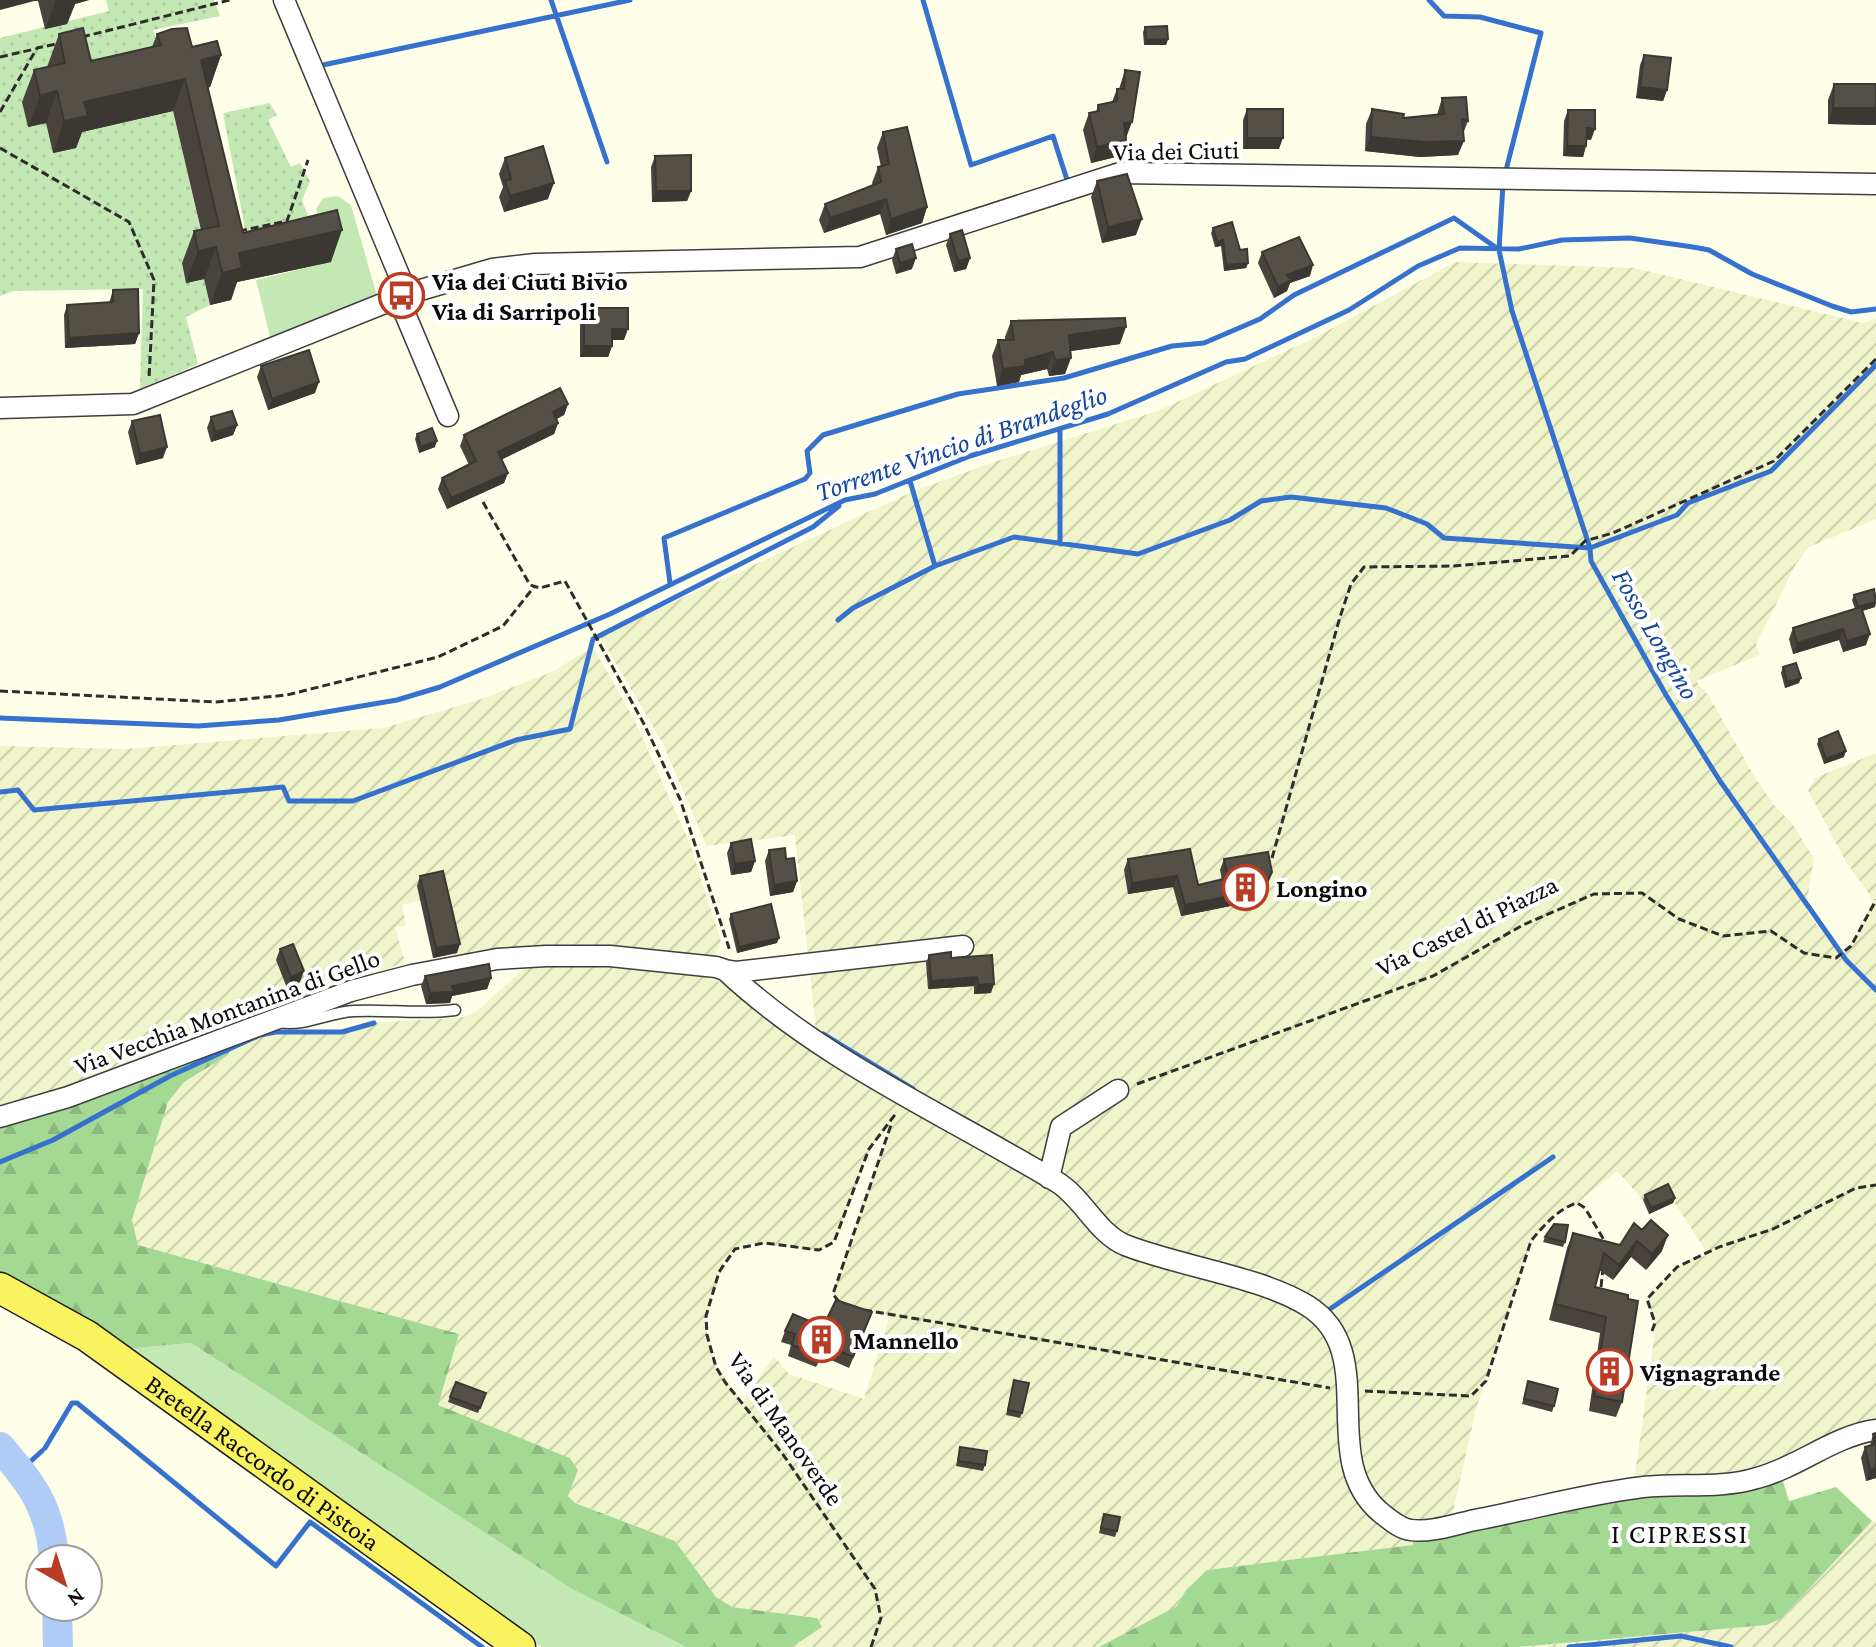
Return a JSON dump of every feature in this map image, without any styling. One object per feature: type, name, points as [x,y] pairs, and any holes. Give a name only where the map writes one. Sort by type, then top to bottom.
[{"type":"main road","name":"Bretella Raccordo di Pistoia","points":[[0,1288],[87,1336],[520,1647]]},
{"type":"street","points":[[284,0],[448,416]]},
{"type":"street","name":"Via dei Ciuti","points":[[0,408],[106,407],[148,399],[402,295],[492,269],[535,264],[860,257],[1120,173],[1876,184]]},
{"type":"street","name":"Via Vecchia Montanina di Gello","points":[[0,1117],[16,1115],[351,991],[457,966],[509,958],[610,956],[736,972],[963,946]]},
{"type":"street","points":[[725,970],[777,1013],[903,1098],[1065,1188],[1123,1244],[1287,1296],[1309,1306],[1333,1331],[1341,1351],[1348,1391],[1350,1464],[1358,1487],[1382,1514],[1412,1531],[1633,1488],[1744,1482],[1780,1471],[1857,1434],[1876,1430]]},
{"type":"street","points":[[1049,1178],[1061,1127],[1118,1090]]},
{"type":"lane","points":[[273,1021],[294,1025],[350,1011],[405,1014],[455,1010]]},
{"type":"path","points":[[82,37],[230,0]]},
{"type":"path","points":[[0,57],[67,41]]},
{"type":"path","points":[[0,112],[37,48]]},
{"type":"path","points":[[0,148],[129,222],[154,280],[148,399]]},
{"type":"path","points":[[236,231],[287,221],[308,160]]},
{"type":"path","points":[[1272,858],[1340,617],[1351,584],[1364,567],[1454,566],[1570,556],[1585,541],[1613,533],[1774,461],[1876,359]]},
{"type":"path","points":[[483,502],[522,575],[534,587]]},
{"type":"path","points":[[0,691],[216,702],[287,695],[438,657],[503,626],[534,587],[565,581],[648,733],[689,820],[730,945],[725,970]]},
{"type":"path","name":"Via Castel di Piazza","points":[[1118,1090],[1294,1030],[1433,976],[1523,925],[1594,894],[1642,893],[1679,919],[1723,936],[1771,931],[1804,953],[1838,958],[1876,900]]},
{"type":"path","name":"Via di Manoverde","points":[[871,1647],[881,1618],[875,1589],[790,1463],[720,1374],[709,1346],[706,1316],[722,1265],[735,1249],[764,1243],[819,1250],[834,1242],[869,1149],[880,1132],[892,1122],[903,1098]]},
{"type":"path","points":[[841,1306],[833,1294],[892,1122]]},
{"type":"path","points":[[1652,1331],[1655,1323],[1647,1299],[1677,1267],[1719,1247],[1773,1229],[1856,1188],[1876,1185]]},
{"type":"path","points":[[854,1308],[1348,1391],[1471,1396],[1486,1381],[1531,1241],[1538,1232],[1562,1210],[1577,1203],[1585,1208],[1604,1238],[1607,1253]]},
{"type":"path","points":[[1601,1287],[1603,1266]]},
{"type":"green space","points":[[106,0],[214,0],[220,16],[153,30],[162,54],[54,95],[46,123],[53,153],[73,134],[173,111],[207,257],[204,279],[210,305],[186,317],[198,364],[140,389],[143,289],[14,291],[0,296],[0,38],[109,11]]},
{"type":"green space","points":[[270,103],[277,115],[268,120],[291,167],[300,163],[310,181],[302,200],[309,219],[247,239],[223,113]]},
{"type":"green space","points":[[338,196],[351,205],[377,296],[270,337],[256,280],[330,262],[316,209],[323,198]]},
{"type":"green space","points":[[1455,262],[1634,268],[1863,323],[1876,318],[1876,519],[1809,547],[1796,564],[1756,644],[1760,655],[1696,681],[1709,696],[1753,774],[1773,804],[1792,823],[1814,859],[1806,906],[1809,915],[1841,955],[1851,946],[1872,905],[1870,895],[1846,862],[1808,790],[1815,778],[1876,753],[1876,1428],[1817,1451],[1780,1471],[1744,1482],[1633,1488],[1654,1339],[1655,1323],[1647,1299],[1677,1267],[1708,1254],[1666,1190],[1643,1200],[1617,1171],[1577,1203],[1563,1209],[1531,1241],[1476,1409],[1450,1525],[1412,1531],[1414,1545],[1207,1570],[1186,1590],[1177,1606],[1099,1647],[792,1647],[821,1627],[817,1618],[732,1608],[716,1597],[675,1541],[576,1503],[568,1496],[578,1470],[570,1458],[437,1405],[459,1334],[138,1245],[132,1221],[168,1102],[184,1082],[228,1055],[231,1048],[274,1032],[342,1032],[374,1023],[464,1017],[476,1012],[529,964],[624,965],[682,971],[732,985],[797,1034],[901,1102],[903,1098],[1057,1182],[1123,1244],[1287,1296],[1321,1315],[1326,1311],[1301,1295],[1121,1236],[1064,1178],[816,1030],[795,835],[707,846],[662,742],[600,636],[914,491],[997,461],[1158,411],[1316,337]],"holes":[[[892,1123],[833,1294],[841,1306],[890,1315],[864,1399],[789,1374],[774,1356],[742,1403],[716,1367],[707,1335],[706,1316],[724,1260],[735,1249],[755,1243],[814,1250],[829,1246],[838,1236],[871,1145]]]},
{"type":"green space","points":[[593,647],[634,719],[690,844],[721,942],[709,967],[458,960],[439,882],[417,886],[420,900],[402,905],[406,925],[395,928],[405,962],[381,971],[364,984],[0,1116],[0,746],[125,749],[384,728],[481,699],[552,672]]},
{"type":"green space","points":[[226,1036],[231,1048],[228,1055],[184,1082],[168,1102],[132,1220],[138,1245],[459,1334],[438,1405],[570,1458],[578,1470],[568,1496],[575,1503],[675,1541],[716,1597],[732,1607],[817,1618],[822,1627],[792,1647],[686,1647],[572,1589],[191,1343],[126,1349],[0,1276],[0,1116]]},
{"type":"green space","points":[[191,1343],[572,1589],[686,1647],[541,1647],[126,1349]]},
{"type":"green space","points":[[1780,1471],[1789,1501],[1836,1487],[1872,1521],[1782,1618],[1767,1625],[1518,1647],[1099,1647],[1177,1606],[1186,1590],[1207,1570],[1413,1545],[1412,1531]]},
{"type":"green space","points":[[1872,1521],[1876,1522],[1876,1647],[1521,1647],[1767,1625],[1782,1618]]},
{"type":"building","points":[[1167,26],[1168,39],[1146,40],[1145,27]]},
{"type":"building","points":[[83,28],[91,61],[161,45],[157,34],[172,29],[187,28],[192,47],[217,41],[221,55],[201,60],[243,233],[337,210],[342,230],[239,253],[242,268],[222,273],[216,247],[198,251],[194,231],[219,226],[185,79],[84,102],[88,116],[64,121],[57,91],[40,96],[34,70],[65,63],[59,34]]},
{"type":"building","points":[[1644,55],[1671,58],[1667,90],[1640,87]]},
{"type":"building","points":[[1125,70],[1140,72],[1132,122],[1124,123],[1126,140],[1097,147],[1089,113],[1099,111],[1098,105],[1117,101],[1117,89],[1124,89]]},
{"type":"building","points":[[1834,84],[1876,84],[1876,108],[1833,108]]},
{"type":"building","points":[[1466,97],[1468,121],[1462,119],[1464,141],[1425,142],[1371,137],[1372,109],[1404,114],[1403,118],[1444,114],[1442,98]]},
{"type":"building","points":[[1247,109],[1283,109],[1283,138],[1247,138]]},
{"type":"building","points":[[1568,110],[1595,110],[1595,129],[1587,128],[1586,146],[1567,146]]},
{"type":"building","points":[[907,127],[927,207],[891,219],[886,199],[830,218],[825,204],[881,182],[878,167],[889,164],[883,132]]},
{"type":"building","points":[[543,146],[554,183],[510,196],[505,181],[511,179],[505,158]]},
{"type":"building","points":[[691,155],[691,191],[656,191],[655,156]]},
{"type":"building","points":[[1127,174],[1142,219],[1108,227],[1097,181]]},
{"type":"building","points":[[1232,222],[1240,250],[1247,249],[1248,263],[1226,265],[1223,240],[1217,242],[1213,228]]},
{"type":"building","points":[[962,230],[970,258],[958,261],[950,234]]},
{"type":"building","points":[[1299,237],[1313,265],[1287,275],[1291,280],[1278,287],[1262,252]]},
{"type":"building","points":[[912,244],[916,258],[900,263],[896,249]]},
{"type":"building","points":[[138,289],[139,333],[69,338],[67,305],[113,302],[113,290]]},
{"type":"building","points":[[594,308],[628,308],[628,329],[612,329],[612,346],[584,346],[584,312],[594,312]]},
{"type":"building","points":[[1125,318],[1126,327],[1069,335],[1071,358],[1055,360],[1053,352],[1025,360],[1025,366],[1003,369],[998,340],[1014,340],[1011,321]]},
{"type":"building","points":[[309,350],[319,382],[272,399],[261,366]]},
{"type":"building","points":[[560,388],[568,404],[553,412],[558,423],[498,452],[508,473],[451,498],[442,478],[476,461],[464,435]]},
{"type":"building","points":[[232,411],[237,425],[215,432],[211,417]]},
{"type":"building","points":[[160,415],[167,447],[140,454],[132,421]]},
{"type":"building","points":[[432,428],[437,441],[421,447],[417,434]]},
{"type":"building","points":[[1874,589],[1876,602],[1858,607],[1854,595]]},
{"type":"building","points":[[1861,607],[1870,634],[1847,641],[1843,629],[1797,643],[1793,628]]},
{"type":"building","points":[[1796,663],[1801,678],[1787,682],[1783,667]]},
{"type":"building","points":[[1838,731],[1846,751],[1826,759],[1819,739]]},
{"type":"building","points":[[751,839],[755,861],[735,864],[731,843]]},
{"type":"building","points":[[785,848],[786,859],[794,858],[797,881],[774,885],[769,850]]},
{"type":"building","name":"Longino","points":[[1190,849],[1198,885],[1228,878],[1224,859],[1268,852],[1272,872],[1264,889],[1185,905],[1177,876],[1132,883],[1128,859]]},
{"type":"building","points":[[443,871],[460,944],[436,948],[420,876]]},
{"type":"building","points":[[771,904],[779,938],[739,947],[731,914]]},
{"type":"building","points":[[293,944],[304,971],[291,977],[280,949]]},
{"type":"building","points":[[951,952],[951,958],[992,955],[994,984],[978,985],[977,977],[931,981],[929,955]]},
{"type":"building","points":[[489,964],[491,978],[452,986],[454,992],[430,993],[425,976]]},
{"type":"building","points":[[1668,1184],[1675,1198],[1651,1208],[1645,1195]]},
{"type":"building","points":[[1651,1220],[1668,1235],[1652,1254],[1637,1241],[1619,1265],[1604,1253],[1595,1287],[1628,1295],[1628,1299],[1638,1301],[1622,1402],[1594,1396],[1606,1317],[1555,1304],[1573,1233],[1620,1245],[1634,1223],[1642,1230]]},
{"type":"building","points":[[1554,1224],[1568,1225],[1565,1242],[1545,1237]]},
{"type":"building","name":"Mannello","points":[[836,1300],[872,1312],[853,1357],[826,1345],[820,1356],[792,1345],[795,1334],[785,1331],[793,1314],[823,1327]]},
{"type":"building","points":[[1014,1380],[1029,1383],[1022,1413],[1008,1410]]},
{"type":"building","points":[[1528,1381],[1558,1389],[1554,1406],[1524,1399]]},
{"type":"building","points":[[456,1382],[486,1393],[480,1408],[450,1397]]},
{"type":"building","points":[[1876,1433],[1876,1468],[1870,1470],[1865,1447],[1875,1444],[1873,1434]]},
{"type":"building","points":[[960,1447],[987,1451],[985,1465],[958,1461]]},
{"type":"building","points":[[1104,1514],[1120,1517],[1117,1531],[1101,1528]]},
{"type":"waterway","points":[[551,0],[607,162]]},
{"type":"waterway","points":[[323,65],[630,0]]},
{"type":"waterway","points":[[923,0],[971,165],[1053,136],[1068,183]]},
{"type":"waterway","points":[[1429,0],[1444,16],[1480,17],[1541,33],[1505,174]]},
{"type":"waterway","name":"Fosso Longino","points":[[1503,184],[1499,250],[1512,311],[1590,548],[1591,561],[1666,695],[1720,781],[1846,960],[1876,990]]},
{"type":"waterway","points":[[670,583],[664,538],[805,479],[810,473],[807,451],[823,435],[958,394],[1064,378],[1172,346],[1204,343],[1260,319],[1294,295],[1454,218],[1498,249]]},
{"type":"waterway","name":"Torrente Vincio di Brandeglio","points":[[0,718],[198,726],[279,720],[397,700],[440,687],[610,614],[845,500],[875,494],[970,456],[1108,414],[1226,362],[1245,359],[1349,310],[1418,266],[1460,248],[1519,249],[1562,240],[1630,238],[1693,247],[1709,250],[1752,274],[1832,306],[1851,312],[1876,309]]},
{"type":"waterway","points":[[838,620],[853,608],[935,566],[1014,537],[1138,554],[1230,520],[1261,501],[1291,497],[1386,508],[1427,524],[1444,538],[1590,548],[1677,515],[1688,503],[1771,471],[1876,365]]},
{"type":"waterway","points":[[1060,430],[1060,544]]},
{"type":"waterway","points":[[910,481],[935,566]]},
{"type":"waterway","points":[[0,792],[18,790],[34,810],[283,787],[289,801],[353,801],[516,740],[570,729],[593,639],[813,527],[839,506]]},
{"type":"waterway","points":[[0,1162],[53,1140],[170,1076],[260,1035],[276,1032],[342,1032],[374,1023]]},
{"type":"waterway","points":[[823,1034],[913,1089]]},
{"type":"waterway","points":[[1322,1307],[1327,1311],[1553,1157]]},
{"type":"waterway","points":[[45,1448],[72,1403],[77,1403],[276,1566],[310,1522],[482,1647]]},
{"type":"waterway","points":[[0,1447],[38,1498],[52,1543]]},
{"type":"waterway","points":[[20,1471],[42,1451]]},
{"type":"waterway","points":[[57,1623],[58,1647]]},
{"type":"waterway","points":[[1569,1647],[1681,1636],[1731,1647]]},
{"type":"place","name":"Via dei Ciuti Bivio Via di Sarripoli","points":[[401,296]]},
{"type":"place","name":"Longino","points":[[1245,888]]},
{"type":"place","name":"Mannello","points":[[822,1340]]},
{"type":"place","name":"Vignagrande","points":[[1609,1372]]},
{"type":"district","name":"I CIPRESSI","points":[[1680,1533]]}]
